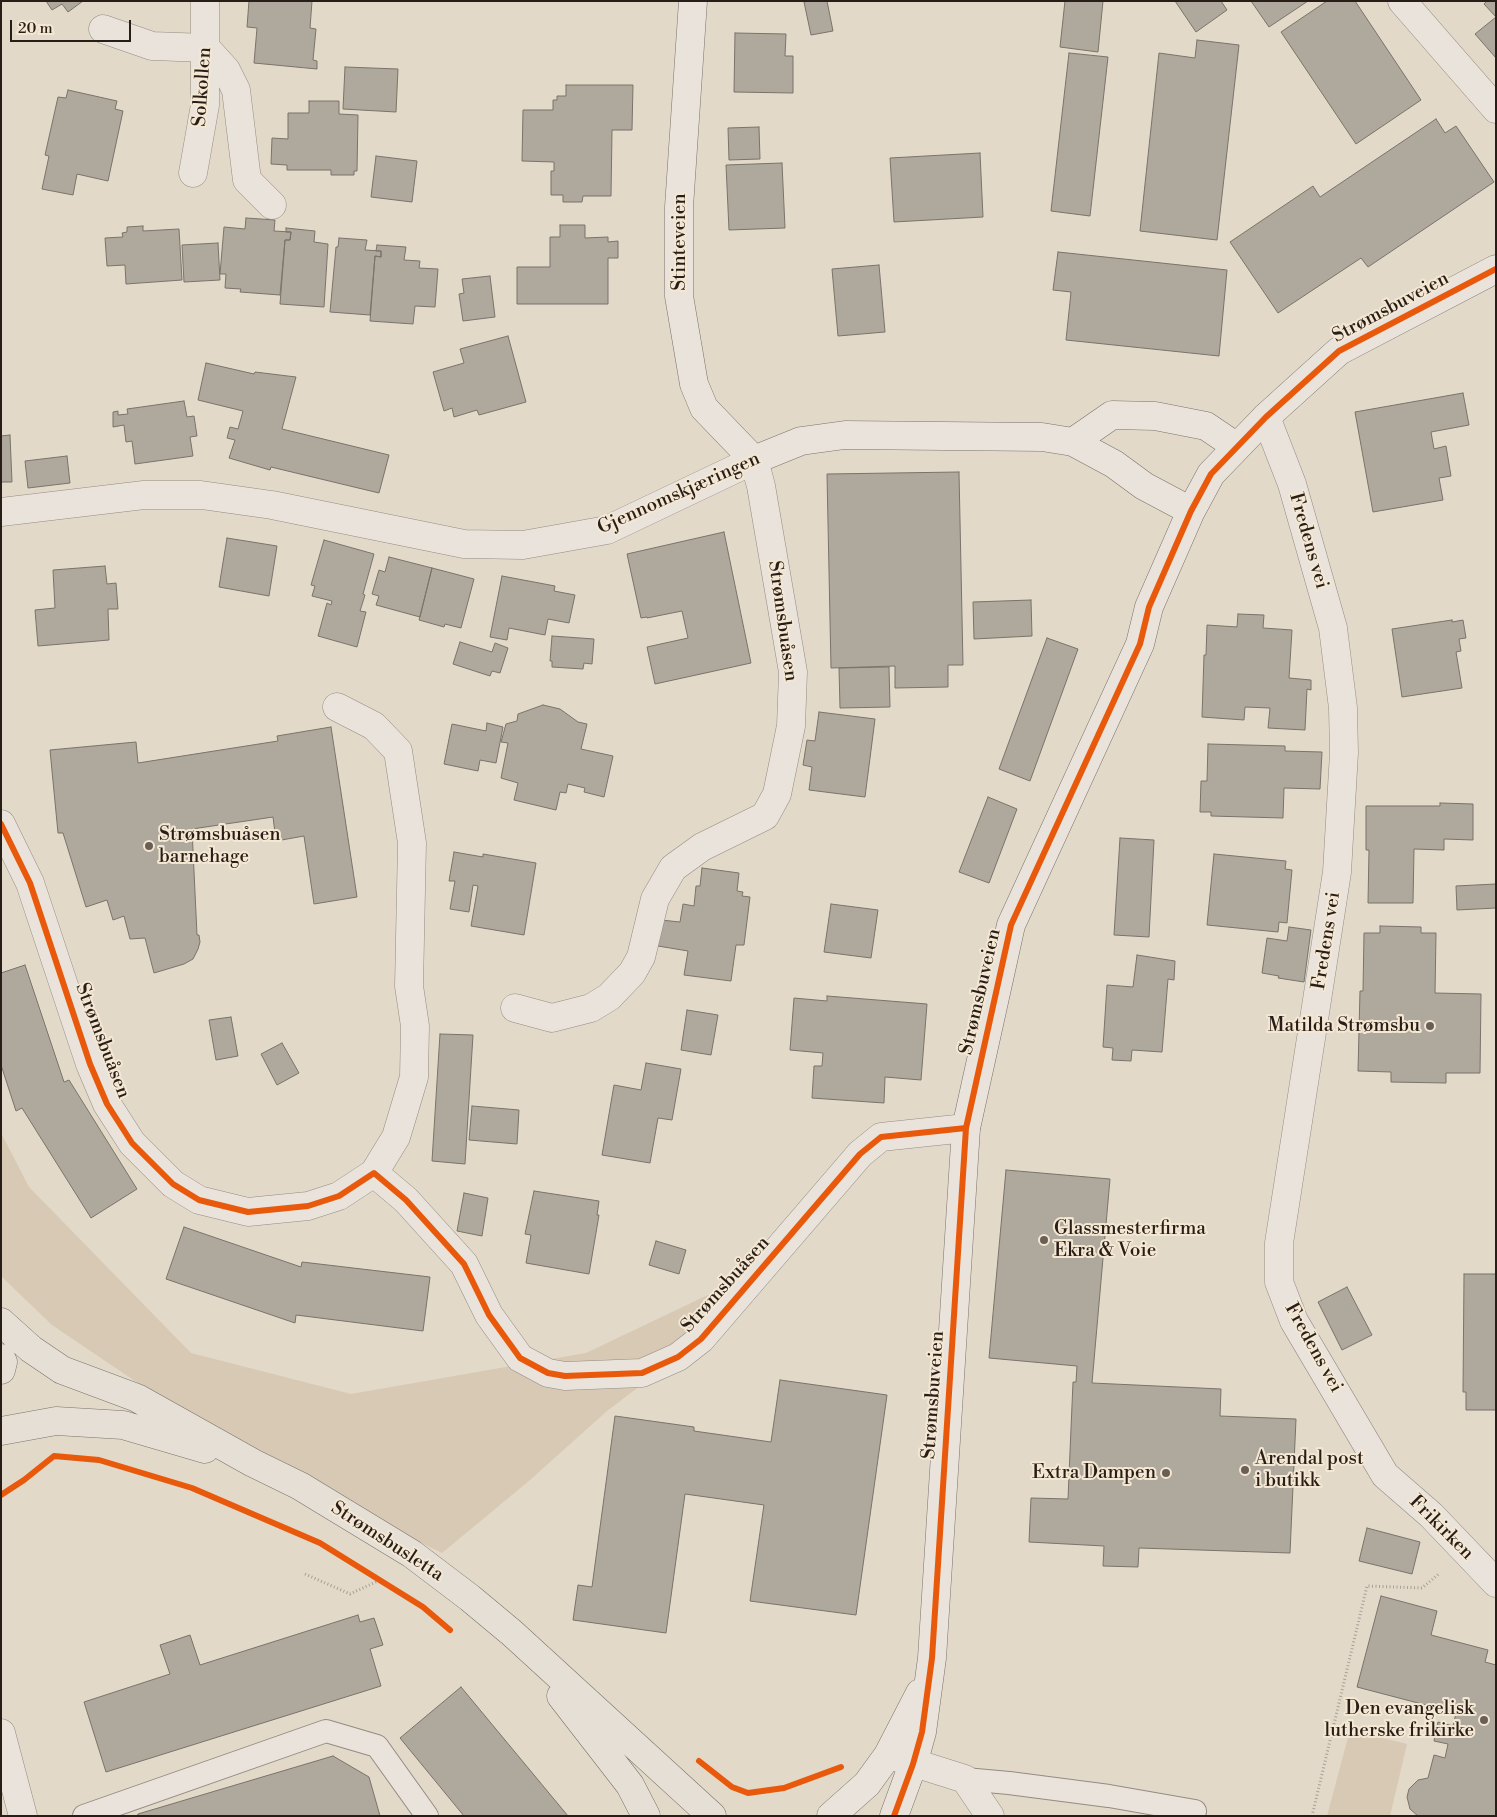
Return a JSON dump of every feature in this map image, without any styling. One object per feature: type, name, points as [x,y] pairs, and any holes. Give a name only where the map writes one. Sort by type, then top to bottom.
[{"type":"main road","name":"Strømsbusletta","points":[[1,1322],[31,1349],[62,1370],[138,1398],[253,1464],[300,1486],[412,1554],[470,1598],[512,1634],[712,1816]]},
{"type":"main road","points":[[1,1358],[3,1362],[1,1370]]},
{"type":"main road","name":"Strømsbusletta","points":[[1,1431],[56,1421],[123,1425],[253,1464]]},
{"type":"main road","name":"Strømsbusletta","points":[[512,1634],[630,1785],[646,1816]]},
{"type":"street","name":"Solkollen","points":[[193,173],[206,105],[205,1]]},
{"type":"street","name":"Stinteveien","points":[[693,1],[679,207],[679,296],[694,384],[704,408],[754,460]]},
{"type":"street","points":[[1402,1],[1496,108]]},
{"type":"street","points":[[103,29],[152,46],[206,48],[226,70],[236,90],[248,180],[272,205]]},
{"type":"street","name":"Strømsbuveien","points":[[894,1816],[913,1764],[922,1732],[931,1669],[966,1128],[1011,925],[1140,644],[1149,606],[1191,511],[1211,474],[1266,417],[1339,351],[1496,269]]},
{"type":"street","points":[[1073,442],[1112,415],[1155,416],[1206,426],[1237,447]]},
{"type":"street","name":"Fredens vei","points":[[1266,417],[1292,484],[1332,628],[1343,708],[1344,753],[1337,872],[1279,1243],[1279,1282],[1294,1320],[1385,1475]]},
{"type":"street","name":"Gjennomskjæringen","points":[[1,512],[144,495],[201,495],[272,505],[464,544],[523,545],[607,530],[754,460],[801,441],[845,435],[1042,437],[1073,442],[1114,464],[1144,486],[1191,511]]},
{"type":"street","name":"Strømsbuåsen","points":[[515,1008],[552,1018],[591,1008],[609,997],[632,973],[641,957],[655,899],[673,868],[702,847],[765,816],[777,794],[791,726],[793,672],[754,460]]},
{"type":"street","points":[[338,707],[374,726],[398,751],[412,843],[409,986],[415,1026],[414,1077],[396,1138],[374,1173]]},
{"type":"street","name":"Strømsbuåsen","points":[[1,824],[30,883],[90,1064],[107,1104],[132,1143],[173,1184],[199,1200],[248,1212],[308,1206],[339,1196],[374,1173],[406,1200],[464,1264],[489,1314],[520,1358],[548,1373],[565,1376],[642,1373],[678,1357],[701,1339],[860,1154],[882,1137],[966,1128]]},
{"type":"street","name":"Frikirken","points":[[1385,1475],[1431,1515],[1496,1583]]},
{"type":"street","name":"Strømsbuveien","points":[[832,1816],[867,1784],[888,1755],[931,1669]]},
{"type":"street","points":[[1,1733],[23,1816]]},
{"type":"street","points":[[888,1755],[965,1780],[990,1816]]},
{"type":"lane","points":[[84,1816],[326,1731],[377,1746],[427,1816]]},
{"type":"lane","points":[[965,1780],[1009,1783],[1109,1796],[1196,1811]]},
{"type":"path","points":[[1312,1816],[1367,1586],[1422,1588],[1466,1552]]},
{"type":"path","points":[[305,1574],[350,1594],[380,1580]]},
{"type":"path","points":[[373,1576],[388,1585]]},
{"type":"shaded area","points":[[1,1133],[29,1187],[191,1353],[351,1394],[586,1353],[754,1273],[670,1363],[607,1411],[530,1480],[442,1553],[249,1458],[52,1325],[1,1276]]},
{"type":"shaded area","points":[[1350,1730],[1407,1744],[1390,1816],[1327,1816]]},
{"type":"building","points":[[46,1],[83,1],[68,12],[62,4],[52,10]]},
{"type":"building","points":[[249,1],[312,1],[310,28],[316,29],[313,60],[317,61],[317,69],[254,63],[257,28],[247,27]]},
{"type":"building","points":[[827,1],[833,31],[811,35],[804,2]]},
{"type":"building","points":[[1065,1],[1103,1],[1098,52],[1060,47]]},
{"type":"building","points":[[1175,1],[1221,1],[1227,10],[1196,32]]},
{"type":"building","points":[[1251,1],[1308,1],[1269,27]]},
{"type":"building","points":[[1327,1],[1355,1],[1421,100],[1356,144],[1281,32]]},
{"type":"building","points":[[1487,1],[1496,1],[1496,17],[1484,4]]},
{"type":"building","points":[[1496,17],[1496,58],[1475,34]]},
{"type":"building","points":[[735,33],[786,34],[785,56],[793,56],[793,93],[734,92]]},
{"type":"building","points":[[1197,40],[1239,45],[1217,240],[1140,231],[1159,53],[1195,58]]},
{"type":"building","points":[[1069,53],[1108,57],[1090,216],[1051,211]]},
{"type":"building","points":[[345,67],[398,69],[396,112],[343,109]]},
{"type":"building","points":[[566,85],[633,85],[632,130],[612,130],[611,196],[583,196],[582,202],[563,202],[563,195],[551,195],[551,171],[554,171],[554,162],[522,161],[523,110],[553,110],[553,100],[557,100],[557,96],[566,96]]},
{"type":"building","points":[[68,90],[117,101],[115,109],[123,111],[108,181],[77,174],[73,195],[42,189],[49,156],[45,155],[58,97],[66,98]]},
{"type":"building","points":[[309,101],[339,101],[339,114],[358,115],[357,171],[354,171],[354,175],[331,175],[331,170],[287,170],[287,165],[271,164],[272,138],[288,139],[288,113],[309,113]]},
{"type":"building","points":[[1436,119],[1445,133],[1456,126],[1494,182],[1368,267],[1361,258],[1278,313],[1230,242],[1313,186],[1320,197]]},
{"type":"building","points":[[759,127],[760,159],[729,160],[728,128]]},
{"type":"building","points":[[980,153],[983,217],[894,222],[890,158]]},
{"type":"building","points":[[376,156],[417,161],[412,202],[371,197]]},
{"type":"building","points":[[782,163],[785,228],[729,230],[726,165]]},
{"type":"building","points":[[246,218],[275,220],[274,231],[291,232],[290,240],[285,240],[280,295],[240,292],[241,289],[225,288],[226,274],[220,274],[224,227],[245,229]]},
{"type":"building","points":[[560,225],[585,225],[585,238],[608,237],[608,242],[618,241],[618,258],[608,258],[608,304],[517,304],[517,267],[550,267],[550,237],[560,237]]},
{"type":"building","points":[[143,226],[143,231],[179,229],[182,280],[126,284],[125,265],[107,266],[105,238],[123,237],[122,233],[127,232],[127,227]]},
{"type":"building","points":[[286,228],[315,231],[314,242],[328,244],[324,307],[280,304],[285,240],[290,240],[291,232],[286,232]]},
{"type":"building","points":[[339,238],[367,240],[365,250],[381,251],[381,257],[375,256],[370,315],[330,312],[336,247],[338,247]]},
{"type":"building","points":[[218,243],[220,280],[184,282],[182,245]]},
{"type":"building","points":[[377,245],[406,247],[404,260],[420,261],[419,268],[438,269],[435,307],[415,306],[413,324],[370,321],[375,256],[381,257],[381,251],[376,251]]},
{"type":"building","points":[[1058,252],[1227,270],[1219,356],[1066,340],[1071,292],[1053,290]]},
{"type":"building","points":[[879,265],[885,332],[838,336],[832,269]]},
{"type":"building","points":[[490,276],[495,317],[463,321],[459,294],[464,293],[462,279]]},
{"type":"building","points":[[508,336],[526,402],[479,415],[477,410],[454,417],[452,408],[444,411],[433,372],[464,363],[460,349]]},
{"type":"building","points":[[206,363],[254,374],[255,372],[296,377],[282,429],[389,455],[379,493],[271,467],[270,470],[229,458],[235,440],[227,438],[230,427],[238,429],[243,411],[198,400]]},
{"type":"building","points":[[1463,393],[1469,425],[1431,432],[1434,449],[1446,446],[1451,476],[1439,478],[1443,500],[1373,512],[1355,412]]},
{"type":"building","points":[[184,401],[187,417],[194,416],[197,436],[190,437],[193,456],[135,464],[132,441],[126,442],[124,425],[113,427],[113,412],[118,411],[118,415],[128,414],[127,409]]},
{"type":"building","points":[[10,435],[12,482],[1,482],[1,436]]},
{"type":"building","points":[[67,456],[70,483],[28,488],[25,461]]},
{"type":"building","points":[[959,472],[963,665],[948,665],[948,687],[895,688],[895,666],[831,668],[827,474]]},
{"type":"building","points":[[724,532],[751,663],[655,684],[647,647],[688,638],[682,611],[641,618],[627,554]]},
{"type":"building","points":[[227,538],[277,546],[269,596],[219,587]]},
{"type":"building","points":[[324,540],[374,554],[363,594],[365,595],[360,611],[366,612],[357,647],[318,636],[327,603],[331,605],[332,601],[312,596],[315,586],[311,585]]},
{"type":"building","points":[[389,557],[432,568],[420,617],[376,605],[379,596],[372,594],[379,570],[385,572]]},
{"type":"building","points":[[105,566],[107,584],[116,583],[118,609],[108,609],[109,640],[38,646],[35,610],[55,608],[53,570]]},
{"type":"building","points":[[432,568],[474,579],[461,628],[445,624],[444,627],[419,620]]},
{"type":"building","points":[[502,576],[555,586],[554,591],[575,595],[569,623],[548,619],[545,635],[509,628],[507,640],[490,637]]},
{"type":"building","points":[[1031,600],[1032,636],[974,639],[973,602]]},
{"type":"building","points":[[1238,614],[1264,615],[1263,628],[1292,630],[1289,678],[1311,680],[1311,690],[1307,689],[1305,730],[1268,728],[1270,708],[1245,707],[1244,720],[1202,717],[1207,625],[1237,627]]},
{"type":"building","points":[[1452,620],[1452,622],[1463,620],[1466,638],[1459,639],[1461,651],[1456,652],[1462,688],[1402,697],[1392,629]]},
{"type":"building","points":[[552,636],[594,639],[592,664],[584,663],[583,669],[552,667],[552,661],[550,661]]},
{"type":"building","points":[[1047,638],[1078,649],[1030,781],[999,769]]},
{"type":"building","points":[[460,642],[492,652],[495,643],[508,648],[500,673],[492,671],[490,676],[453,664]]},
{"type":"building","points":[[889,667],[890,707],[840,708],[839,668]]},
{"type":"building","points":[[543,705],[560,709],[578,722],[587,724],[581,749],[613,756],[604,797],[584,792],[585,788],[568,784],[566,793],[560,792],[556,810],[514,800],[518,783],[501,778],[508,743],[501,742],[506,724],[517,721],[518,714]]},
{"type":"building","points":[[819,712],[875,719],[865,797],[809,790],[812,767],[803,765],[807,740],[815,741]]},
{"type":"building","points":[[487,723],[503,727],[496,763],[480,760],[478,771],[444,764],[452,724],[486,731]]},
{"type":"building","points":[[331,727],[357,897],[314,904],[304,836],[276,841],[273,817],[192,829],[197,935],[199,935],[200,942],[193,959],[184,964],[154,973],[145,938],[130,939],[124,916],[113,920],[107,900],[86,907],[63,833],[58,833],[50,750],[136,742],[138,763],[278,741],[277,736]]},
{"type":"building","points":[[1208,744],[1285,746],[1285,751],[1322,752],[1320,789],[1284,788],[1283,818],[1211,816],[1211,812],[1200,812],[1201,781],[1207,781]]},
{"type":"building","points":[[988,797],[1017,809],[989,883],[959,872]]},
{"type":"building","points":[[1440,803],[1473,804],[1473,840],[1444,839],[1444,850],[1414,849],[1413,903],[1368,903],[1369,850],[1366,850],[1366,806],[1440,806]]},
{"type":"building","points":[[1120,838],[1154,840],[1149,937],[1114,935]]},
{"type":"building","points":[[454,852],[483,857],[483,854],[536,863],[524,935],[471,926],[478,886],[473,885],[469,912],[450,909],[455,881],[449,881]]},
{"type":"building","points":[[1214,854],[1286,861],[1285,869],[1292,870],[1287,923],[1279,922],[1278,932],[1207,925]]},
{"type":"building","points":[[702,868],[739,873],[737,891],[743,892],[742,896],[750,897],[744,945],[736,945],[731,981],[684,975],[688,951],[658,946],[661,920],[680,922],[683,904],[694,906],[696,886],[700,886]]},
{"type":"building","points":[[1496,884],[1496,908],[1457,910],[1456,886]]},
{"type":"building","points":[[831,904],[878,910],[871,958],[824,952]]},
{"type":"building","points":[[1380,926],[1421,927],[1421,933],[1436,933],[1435,993],[1481,994],[1480,1073],[1446,1073],[1446,1083],[1391,1082],[1391,1072],[1358,1071],[1360,991],[1363,991],[1364,933],[1380,933]]},
{"type":"building","points":[[1289,927],[1311,930],[1304,982],[1278,978],[1279,976],[1262,973],[1267,938],[1287,941]]},
{"type":"building","points":[[1137,955],[1175,961],[1174,980],[1168,979],[1162,1052],[1132,1050],[1131,1061],[1112,1060],[1113,1048],[1103,1047],[1107,985],[1133,987]]},
{"type":"building","points":[[25,965],[64,1082],[69,1080],[137,1189],[91,1218],[22,1108],[16,1111],[1,1065],[1,973]]},
{"type":"building","points":[[827,996],[927,1004],[921,1080],[885,1077],[884,1103],[812,1098],[814,1066],[822,1066],[823,1053],[790,1050],[794,998],[827,1001]]},
{"type":"building","points":[[687,1010],[718,1015],[711,1055],[681,1050]]},
{"type":"building","points":[[231,1017],[238,1056],[216,1060],[209,1020]]},
{"type":"building","points":[[440,1034],[473,1035],[465,1164],[432,1161]]},
{"type":"building","points":[[282,1043],[299,1073],[277,1085],[261,1054]]},
{"type":"building","points":[[646,1063],[681,1069],[672,1120],[658,1118],[650,1163],[602,1155],[614,1085],[641,1090]]},
{"type":"building","points":[[472,1106],[519,1110],[517,1144],[469,1140]]},
{"type":"building","points":[[1006,1170],[1110,1179],[1092,1383],[1221,1389],[1220,1416],[1296,1419],[1290,1553],[1139,1548],[1138,1567],[1103,1566],[1104,1546],[1029,1542],[1031,1498],[1068,1499],[1073,1382],[1076,1382],[1077,1366],[989,1358]]},
{"type":"building","points":[[534,1191],[599,1201],[597,1215],[599,1215],[589,1274],[526,1263],[531,1235],[525,1234]]},
{"type":"building","points":[[464,1193],[488,1198],[482,1236],[457,1231]]},
{"type":"building","points":[[184,1227],[301,1267],[302,1262],[430,1277],[423,1331],[296,1315],[295,1323],[166,1279]]},
{"type":"building","points":[[656,1241],[686,1250],[679,1274],[649,1265]]},
{"type":"building","points":[[1464,1274],[1496,1274],[1496,1410],[1466,1410],[1466,1392],[1463,1392]]},
{"type":"building","points":[[1347,1287],[1372,1335],[1342,1350],[1318,1302]]},
{"type":"building","points":[[780,1380],[887,1395],[856,1615],[750,1601],[764,1505],[685,1494],[666,1633],[573,1620],[578,1585],[592,1587],[615,1416],[694,1427],[694,1431],[771,1442]]},
{"type":"building","points":[[1367,1528],[1420,1542],[1412,1574],[1359,1561]]},
{"type":"building","name":"Den evangelisk lutherske frikirke","points":[[1381,1596],[1437,1611],[1431,1635],[1488,1650],[1485,1662],[1496,1665],[1496,1816],[1418,1816],[1410,1809],[1407,1797],[1409,1789],[1418,1780],[1428,1778],[1434,1755],[1445,1758],[1448,1744],[1434,1741],[1438,1722],[1453,1726],[1456,1713],[1357,1687]]},
{"type":"building","points":[[358,1615],[360,1622],[374,1618],[383,1645],[370,1649],[381,1686],[106,1772],[84,1702],[170,1674],[160,1645],[190,1635],[200,1665]]},
{"type":"building","points":[[461,1687],[568,1816],[464,1816],[400,1738]]},
{"type":"building","points":[[333,1756],[369,1777],[380,1816],[137,1816],[138,1814]]},
{"type":"cycle path","points":[[894,1816],[913,1764],[922,1732],[932,1658],[966,1128],[1011,925],[1140,644],[1149,607],[1191,511],[1211,474],[1266,417],[1339,351],[1496,269]]},
{"type":"cycle path","points":[[1,824],[30,883],[90,1064],[107,1104],[132,1143],[173,1184],[199,1200],[248,1212],[308,1206],[339,1196],[374,1173],[406,1200],[464,1264],[489,1315],[520,1358],[548,1373],[565,1376],[642,1373],[678,1357],[701,1339],[860,1154],[881,1137],[966,1128]]},
{"type":"cycle path","points":[[1,1495],[24,1480],[54,1456],[99,1460],[192,1488],[320,1543],[423,1607],[450,1630]]},
{"type":"cycle path","points":[[699,1761],[732,1787],[748,1793],[784,1788],[841,1767]]},
{"type":"place","name":"Strømsbuåsen barnehage","points":[[149,846]]},
{"type":"place","name":"Matilda Strømsbu","points":[[1430,1026]]},
{"type":"place","name":"Glassmesterfirma Ekra & Voie","points":[[1044,1240]]},
{"type":"place","name":"Arendal post i butikk","points":[[1245,1470]]},
{"type":"place","name":"Extra Dampen","points":[[1166,1473]]},
{"type":"place","name":"Den evangelisk lutherske frikirke","points":[[1484,1720]]}]
